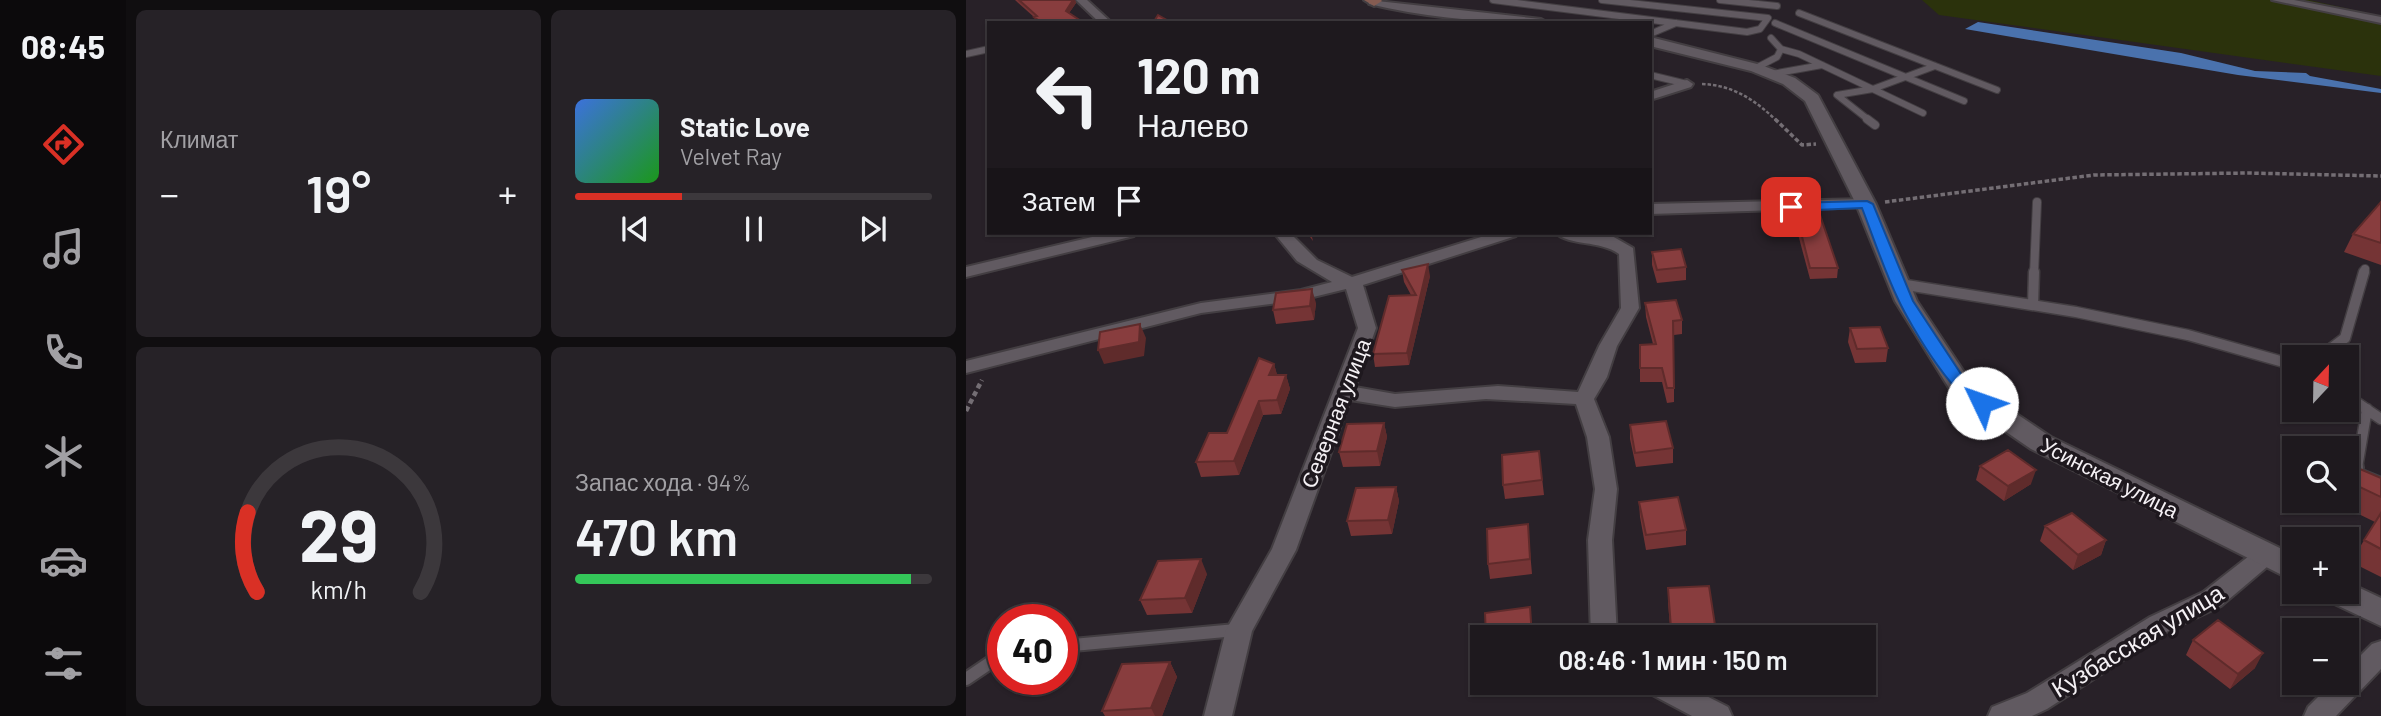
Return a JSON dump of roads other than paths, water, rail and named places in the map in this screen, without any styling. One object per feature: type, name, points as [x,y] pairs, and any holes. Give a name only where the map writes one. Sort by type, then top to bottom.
[{"type":"street","points":[[1081,0],[1105,21]]},
{"type":"street","points":[[1373,0],[1422,10],[1523,21]]},
{"type":"street","points":[[2277,0],[2381,20]]},
{"type":"street","points":[[1652,42],[1772,74]]},
{"type":"street","name":"Усинская улица","points":[[1772,74],[1789,81],[1812,98],[1867,204],[1906,301],[1963,390],[2041,443],[2282,563]]},
{"type":"street","points":[[1652,95],[1687,84]]},
{"type":"street","points":[[1652,209],[1867,204]]},
{"type":"street","points":[[966,272],[1120,235]]},
{"type":"street","points":[[1283,235],[1328,277],[1353,282]]},
{"type":"street","points":[[966,367],[1201,308],[1301,295],[1353,282],[1504,235]]},
{"type":"street","points":[[1576,235],[1612,241],[1627,251],[1631,274],[1630,308],[1608,346],[1597,377],[1584,399]]},
{"type":"street","name":"Северная улица","points":[[1218,716],[1239,630],[1284,551],[1367,328],[1353,282]]},
{"type":"street","points":[[1343,389],[1360,399],[1386,400],[1485,393],[1584,399]]},
{"type":"street","points":[[1584,399],[1598,437],[1606,489],[1600,540],[1604,625]]},
{"type":"street","name":"Кузбасская улица","points":[[2002,716],[2037,701],[2159,624],[2212,600],[2266,555]]},
{"type":"street","points":[[2359,602],[2381,612]]},
{"type":"street","points":[[2318,716],[2381,652]]},
{"type":"street","points":[[1678,695],[1718,716]]},
{"type":"lane","points":[[1493,0],[1747,32],[1760,29],[1768,18],[1602,0]]},
{"type":"lane","points":[[1720,0],[1777,6]]},
{"type":"lane","points":[[1799,13],[1997,90]]},
{"type":"lane","points":[[1652,33],[1676,23]]},
{"type":"lane","points":[[1775,23],[1964,101]]},
{"type":"lane","points":[[1771,38],[1781,49],[1822,65],[1923,113]]},
{"type":"lane","points":[[966,54],[987,49]]},
{"type":"lane","points":[[1756,68],[1777,57],[1781,49]]},
{"type":"lane","points":[[1772,74],[1822,65]]},
{"type":"lane","points":[[1875,125],[1837,95],[1873,89],[1935,66]]},
{"type":"lane","points":[[1652,75],[1687,84]]},
{"type":"lane","points":[[2033,306],[2038,202]]},
{"type":"lane","points":[[2336,345],[2345,338],[2365,269]]},
{"type":"lane","points":[[1899,284],[2188,335],[2282,362]]},
{"type":"lane","points":[[2359,404],[2381,419]]},
{"type":"lane","points":[[2367,409],[2356,474],[2381,484]]},
{"type":"lane","points":[[1078,645],[1239,630]]},
{"type":"lane","points":[[966,679],[987,665]]},
{"type":"water","points":[[1978,22],[2181,53],[2255,71],[2306,73],[2381,89],[2381,93],[2238,75],[1965,29]]}]
